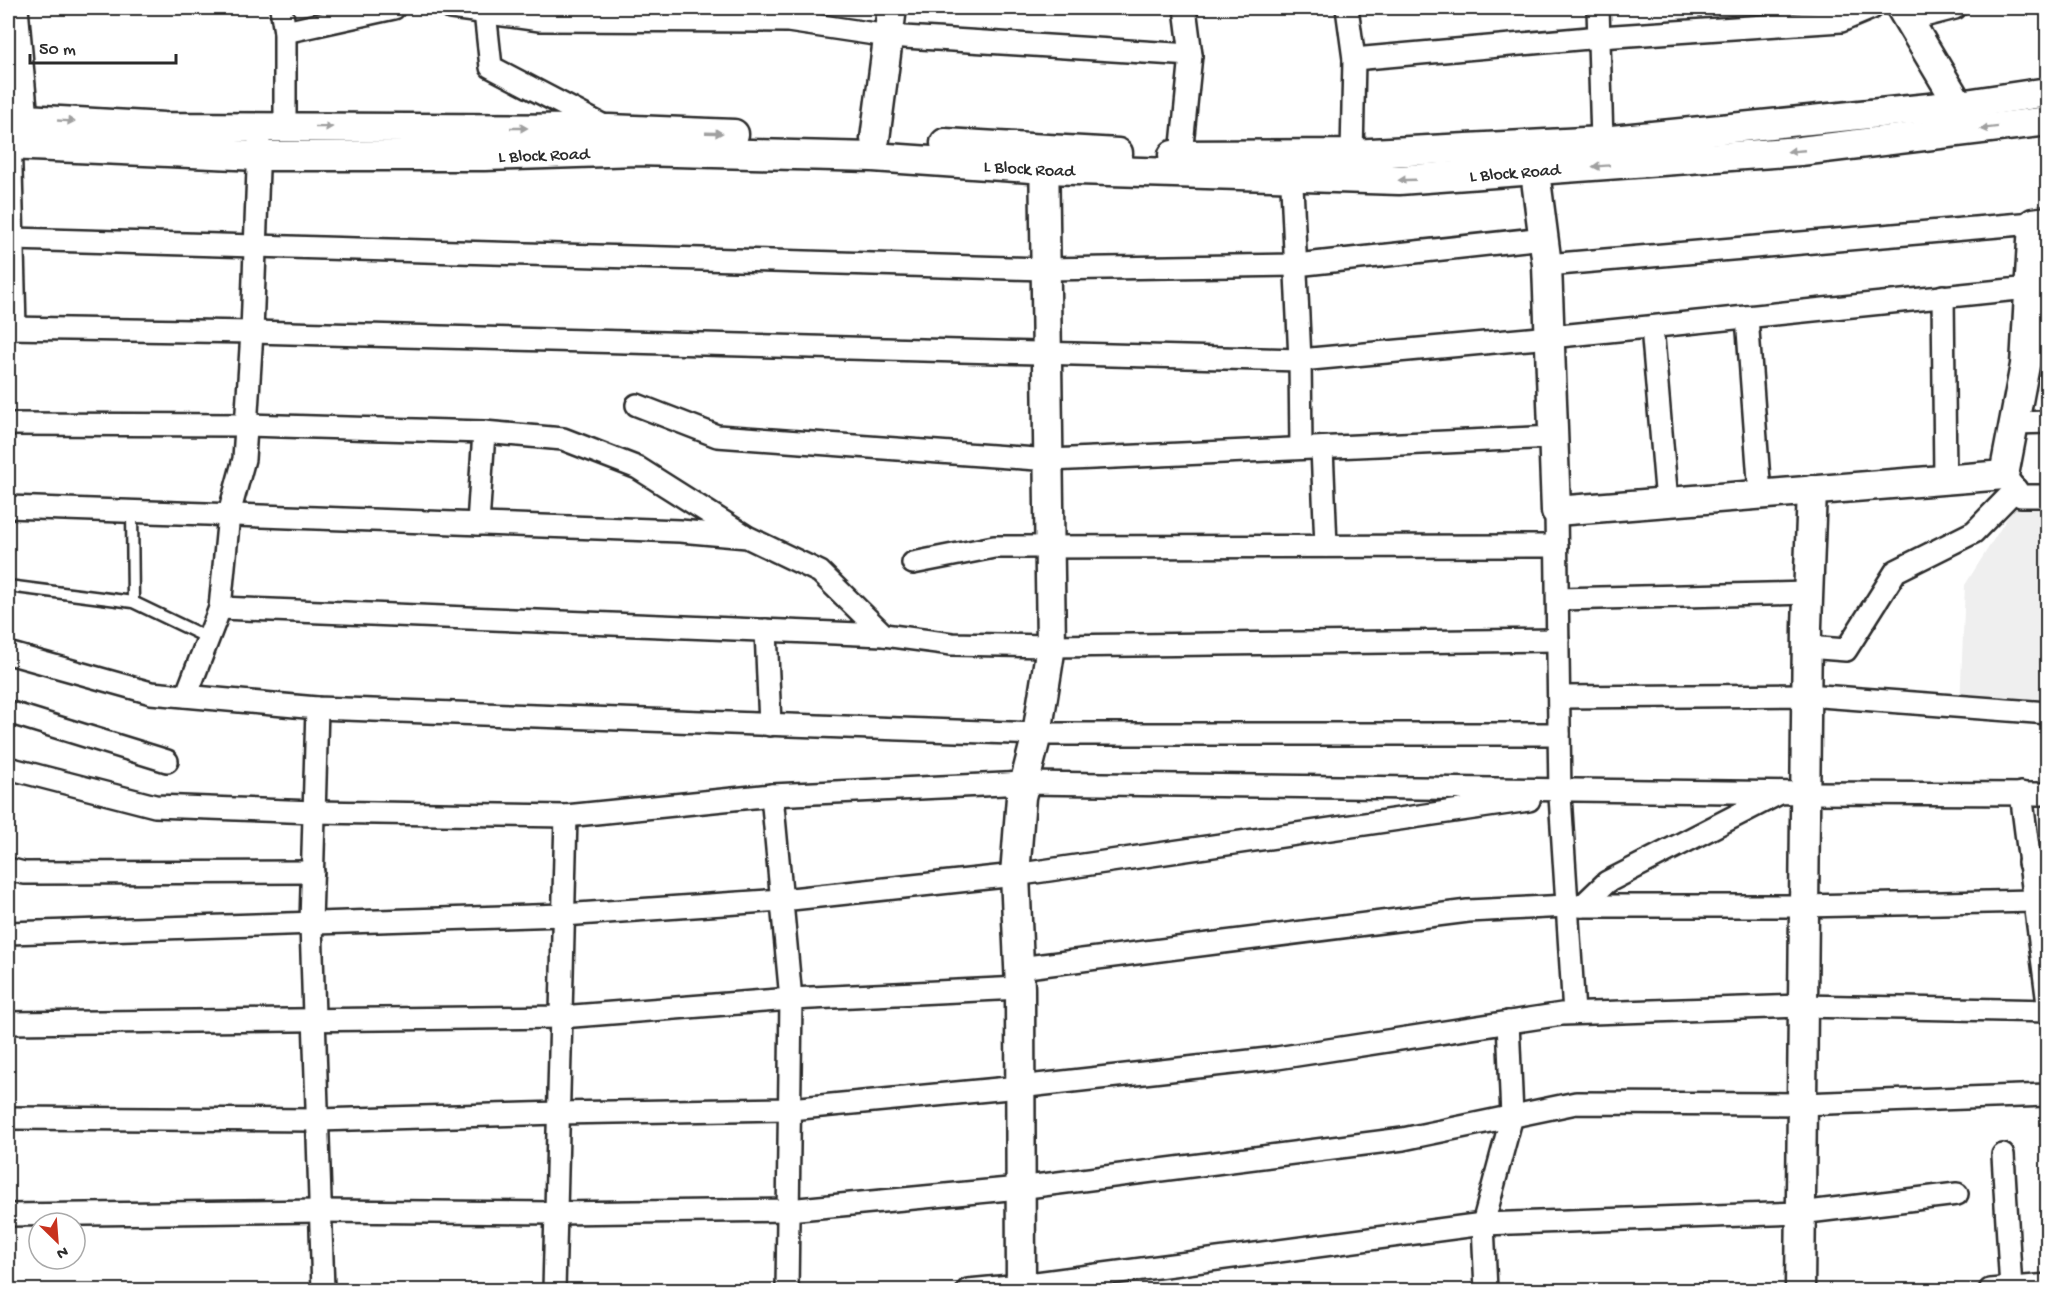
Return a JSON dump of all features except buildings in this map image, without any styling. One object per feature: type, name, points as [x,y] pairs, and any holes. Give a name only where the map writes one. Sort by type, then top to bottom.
[{"type":"main road","points":[[875,139],[892,8]]},
{"type":"main road","points":[[1904,14],[1959,105]]},
{"type":"main road","name":"L Block Road","points":[[13,129],[259,156],[484,156],[637,151],[1045,159],[1291,167],[1352,154],[1602,141],[1959,105],[2048,92]]},
{"type":"main road","name":"L Block Road","points":[[13,129],[164,127],[609,129],[875,139],[1045,159],[1136,154],[1181,155],[1400,180],[1800,151],[2048,121]]},
{"type":"main road","points":[[1021,1288],[1016,875],[1021,796],[1037,734],[1051,646],[1045,159]]},
{"type":"main road","points":[[1535,172],[1546,252],[1556,511],[1945,479],[2010,482],[2014,423],[2025,365],[2037,345],[2040,222]]},
{"type":"main road","points":[[1800,1290],[1804,906],[1794,793],[1807,695],[1812,490]]},
{"type":"street","points":[[17,8],[11,328],[252,332],[1300,360],[1652,327],[2038,287]]},
{"type":"street","points":[[186,696],[220,608],[229,514],[244,459],[259,156],[272,127],[285,32],[280,8]]},
{"type":"street","points":[[285,32],[394,8]]},
{"type":"street","points":[[451,8],[540,20],[788,21],[888,36],[1191,56]]},
{"type":"street","points":[[1181,155],[1191,56],[1185,8]]},
{"type":"street","points":[[1347,8],[1354,59],[1352,154]]},
{"type":"street","points":[[1598,8],[1602,141]]},
{"type":"street","points":[[1354,59],[1599,37],[1841,21],[1872,8]]},
{"type":"street","points":[[1904,14],[1955,8]]},
{"type":"street","points":[[485,12],[491,67],[609,129]]},
{"type":"street","points":[[1291,167],[1300,360],[1326,546]]},
{"type":"street","points":[[13,239],[1045,269],[1296,265],[2040,222]]},
{"type":"street","points":[[1943,296],[1945,479]]},
{"type":"street","points":[[1747,317],[1760,494]]},
{"type":"street","points":[[1652,327],[1667,502]]},
{"type":"street","points":[[637,405],[717,436],[1050,460],[1554,437]]},
{"type":"street","points":[[2014,423],[2048,422]]},
{"type":"street","points":[[8,424],[246,425],[484,432],[563,439],[638,468],[747,537],[820,572],[884,635]]},
{"type":"street","points":[[478,524],[484,432]]},
{"type":"street","points":[[1807,647],[1846,650],[1896,571],[1974,532],[2010,482],[2021,496],[2048,496]]},
{"type":"street","points":[[8,507],[680,531],[747,537]]},
{"type":"street","points":[[1556,511],[1560,793],[1574,906],[1574,1013]]},
{"type":"street","points":[[913,563],[994,547],[1050,545],[1557,546]]},
{"type":"street","points":[[1557,599],[1808,593]]},
{"type":"street","points":[[220,608],[884,635],[952,644],[1051,646],[1558,640]]},
{"type":"street","points":[[766,630],[770,725]]},
{"type":"street","points":[[8,653],[151,693],[317,708],[1037,734],[1559,734]]},
{"type":"street","points":[[1559,697],[1807,695],[2048,713]]},
{"type":"street","points":[[317,708],[312,924],[323,1290]]},
{"type":"street","points":[[8,712],[167,761]]},
{"type":"street","points":[[8,768],[155,806],[315,812],[566,816],[772,795],[1025,783],[1560,793],[2048,794]]},
{"type":"street","points":[[8,933],[563,915],[782,900],[1016,875],[1560,793]]},
{"type":"street","points":[[1574,906],[1607,882],[1794,793]]},
{"type":"street","points":[[2021,793],[2038,863],[2034,901],[2044,944],[2048,1004]]},
{"type":"street","points":[[772,795],[791,999],[787,1290]]},
{"type":"street","points":[[554,1290],[566,816]]},
{"type":"street","points":[[8,869],[24,873],[313,872]]},
{"type":"street","points":[[8,1023],[561,1017],[1019,978],[1468,911],[1574,906],[1804,906],[2034,901]]},
{"type":"street","points":[[8,1118],[318,1120],[790,1109],[1019,1087],[1277,1058],[1574,1013],[1802,1006],[2048,1011]]},
{"type":"street","points":[[1486,1290],[1483,1224],[1512,1116],[1508,1022]]},
{"type":"street","points":[[8,1215],[788,1210],[1019,1188],[1403,1139],[1576,1103],[1801,1104],[2048,1095]]},
{"type":"street","points":[[2003,1155],[2001,1289],[2048,1285]]},
{"type":"street","points":[[968,1290],[1021,1288],[1483,1224],[1800,1213],[1957,1194]]},
{"type":"lane","points":[[132,511],[133,602]]},
{"type":"lane","points":[[8,586],[133,602],[208,638]]},
{"type":"shaded area","points":[[2021,496],[2047,496],[2047,713],[1960,707],[1965,585]]}]
